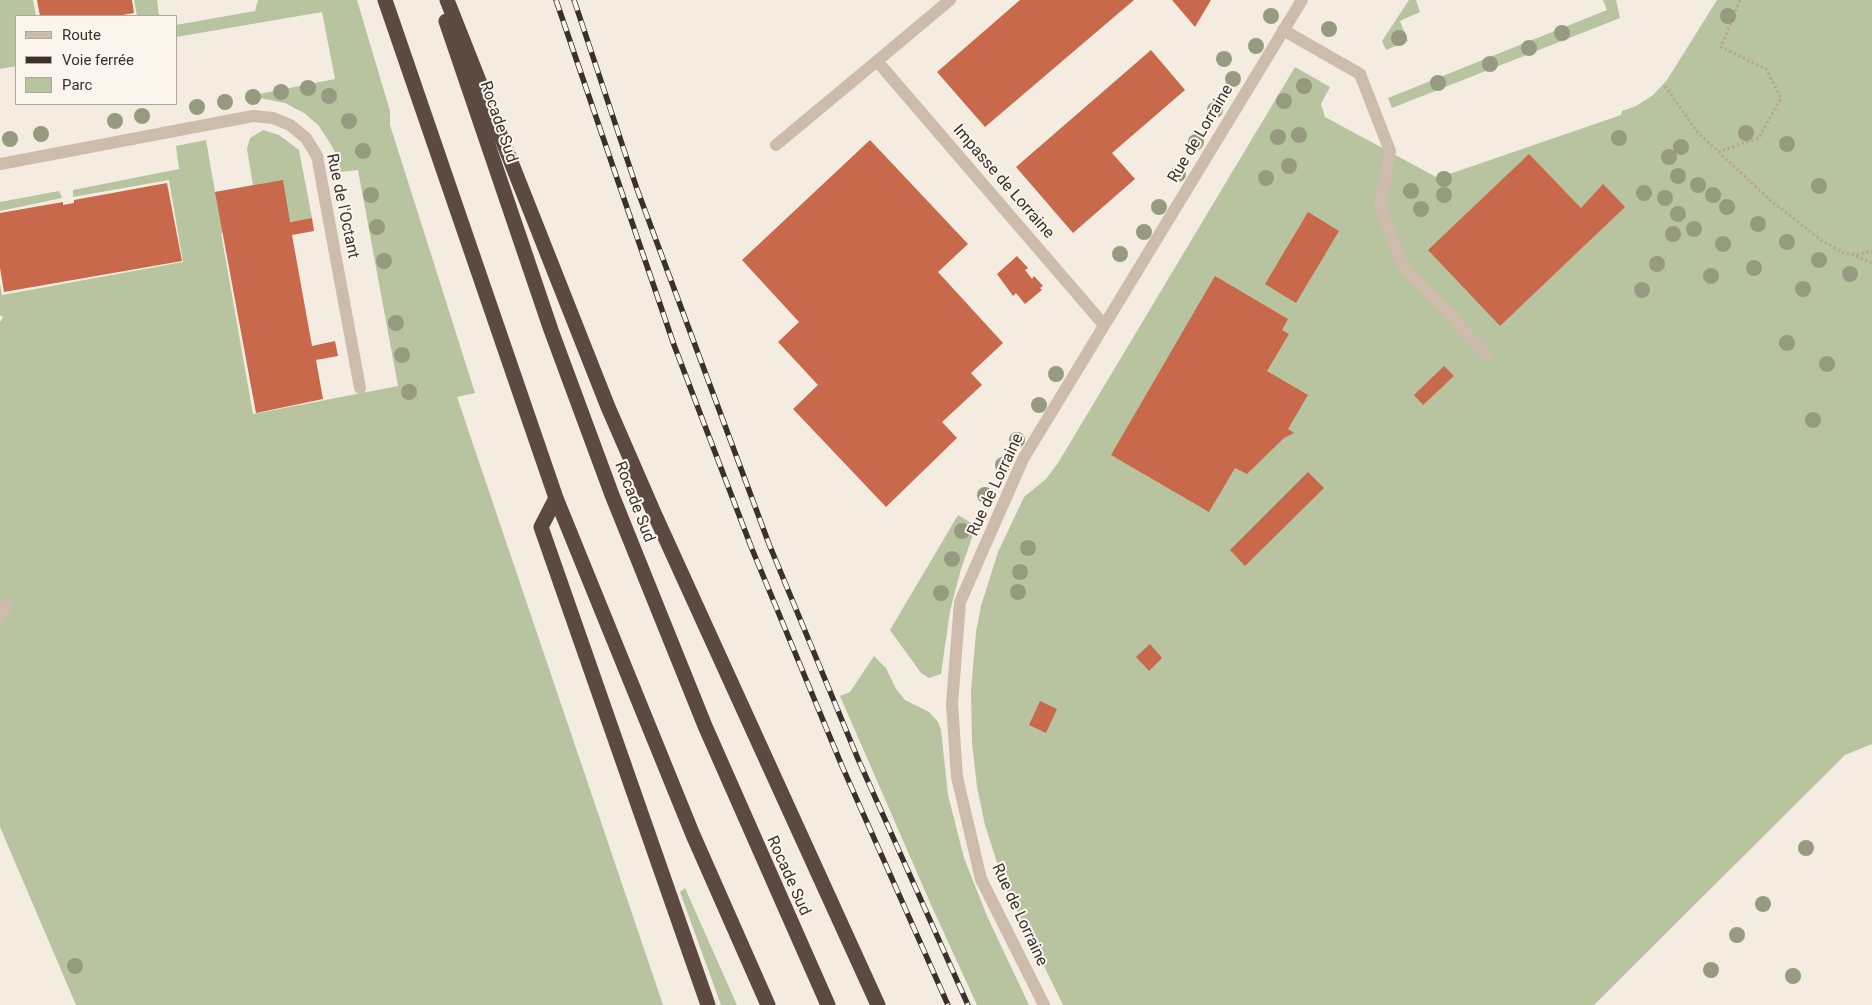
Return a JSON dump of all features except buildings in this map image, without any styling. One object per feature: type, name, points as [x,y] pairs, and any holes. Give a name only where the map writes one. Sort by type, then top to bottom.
[{"type":"highway","points":[[385,0],[556,498],[693,835],[768,1005]]},
{"type":"highway","name":"Rocade Sud","points":[[439,0],[550,330],[612,495],[708,735],[828,1005]]},
{"type":"highway","points":[[447,0],[608,407],[654,513],[878,1005]]},
{"type":"highway","points":[[556,498],[541,526],[708,1005]]},
{"type":"street","points":[[776,145],[950,0]]},
{"type":"street","name":"Rue de Lorraine","points":[[1044,1005],[981,879],[957,777],[952,704],[960,602],[1023,459],[1302,0]]},
{"type":"street","points":[[1283,30],[1360,74],[1390,151],[1380,205],[1401,263],[1486,354]]},
{"type":"street","name":"Impasse de Lorraine","points":[[877,61],[1104,325]]},
{"type":"street","name":"Rue de l'Octant","points":[[0,164],[254,116],[273,118],[290,125],[306,138],[317,156],[360,388]]},
{"type":"street","points":[[0,619],[6,606]]},
{"type":"path","points":[[1718,152],[1759,138],[1781,98],[1766,69],[1721,47],[1740,0]]},
{"type":"path","points":[[1665,86],[1698,133],[1770,200],[1801,225],[1843,253],[1856,255],[1872,263]]},
{"type":"path","points":[[1856,255],[1872,252]]},
{"type":"green space","points":[[0,0],[33,0],[36,15],[15,15],[15,66],[0,69]]},
{"type":"green space","points":[[134,0],[157,0],[159,15],[137,15]]},
{"type":"green space","points":[[258,0],[357,0],[390,111],[390,125],[475,393],[457,397],[663,1005],[76,1005],[0,827],[0,322],[3,317],[0,315],[0,283],[2,295],[183,262],[169,180],[73,197],[73,190],[179,169],[176,146],[206,140],[215,192],[253,185],[247,149],[250,138],[263,130],[279,135],[299,150],[312,218],[221,233],[253,414],[398,386],[358,170],[340,172],[335,152],[327,138],[318,125],[304,113],[285,103],[249,96],[335,79],[322,12],[178,37],[178,25],[255,11]]},
{"type":"green space","points":[[1409,0],[1416,0],[1420,12],[1400,21],[1408,41],[1386,50],[1382,41]]},
{"type":"green space","points":[[1603,0],[1616,0],[1620,18],[1392,108],[1388,98],[1607,10]]},
{"type":"green space","points":[[1717,0],[1872,0],[1872,744],[1845,755],[1594,1005],[1063,1005],[1004,884],[985,825],[977,787],[972,743],[971,691],[976,632],[981,606],[998,552],[1024,497],[1046,479],[1058,463],[1295,67],[1330,87],[1321,104],[1325,117],[1438,178],[1621,115],[1622,111],[1636,106],[1653,95],[1667,80]]},
{"type":"green space","points":[[59,191],[62,198],[0,211],[0,202]]},
{"type":"green space","points":[[958,515],[976,526],[961,569],[950,611],[941,674],[929,678],[921,673],[890,630]]},
{"type":"green space","points":[[874,656],[886,668],[896,689],[905,700],[929,712],[938,722],[941,730],[948,795],[964,858],[987,916],[1029,1005],[977,1005],[932,907],[840,696],[850,692]]},
{"type":"green space","points":[[685,888],[737,1005],[721,1005],[680,892]]},
{"type":"railway","points":[[556,0],[674,345],[752,549],[842,766],[948,1005]]},
{"type":"railway","points":[[574,0],[637,189],[769,544],[858,759],[968,1005]]}]
